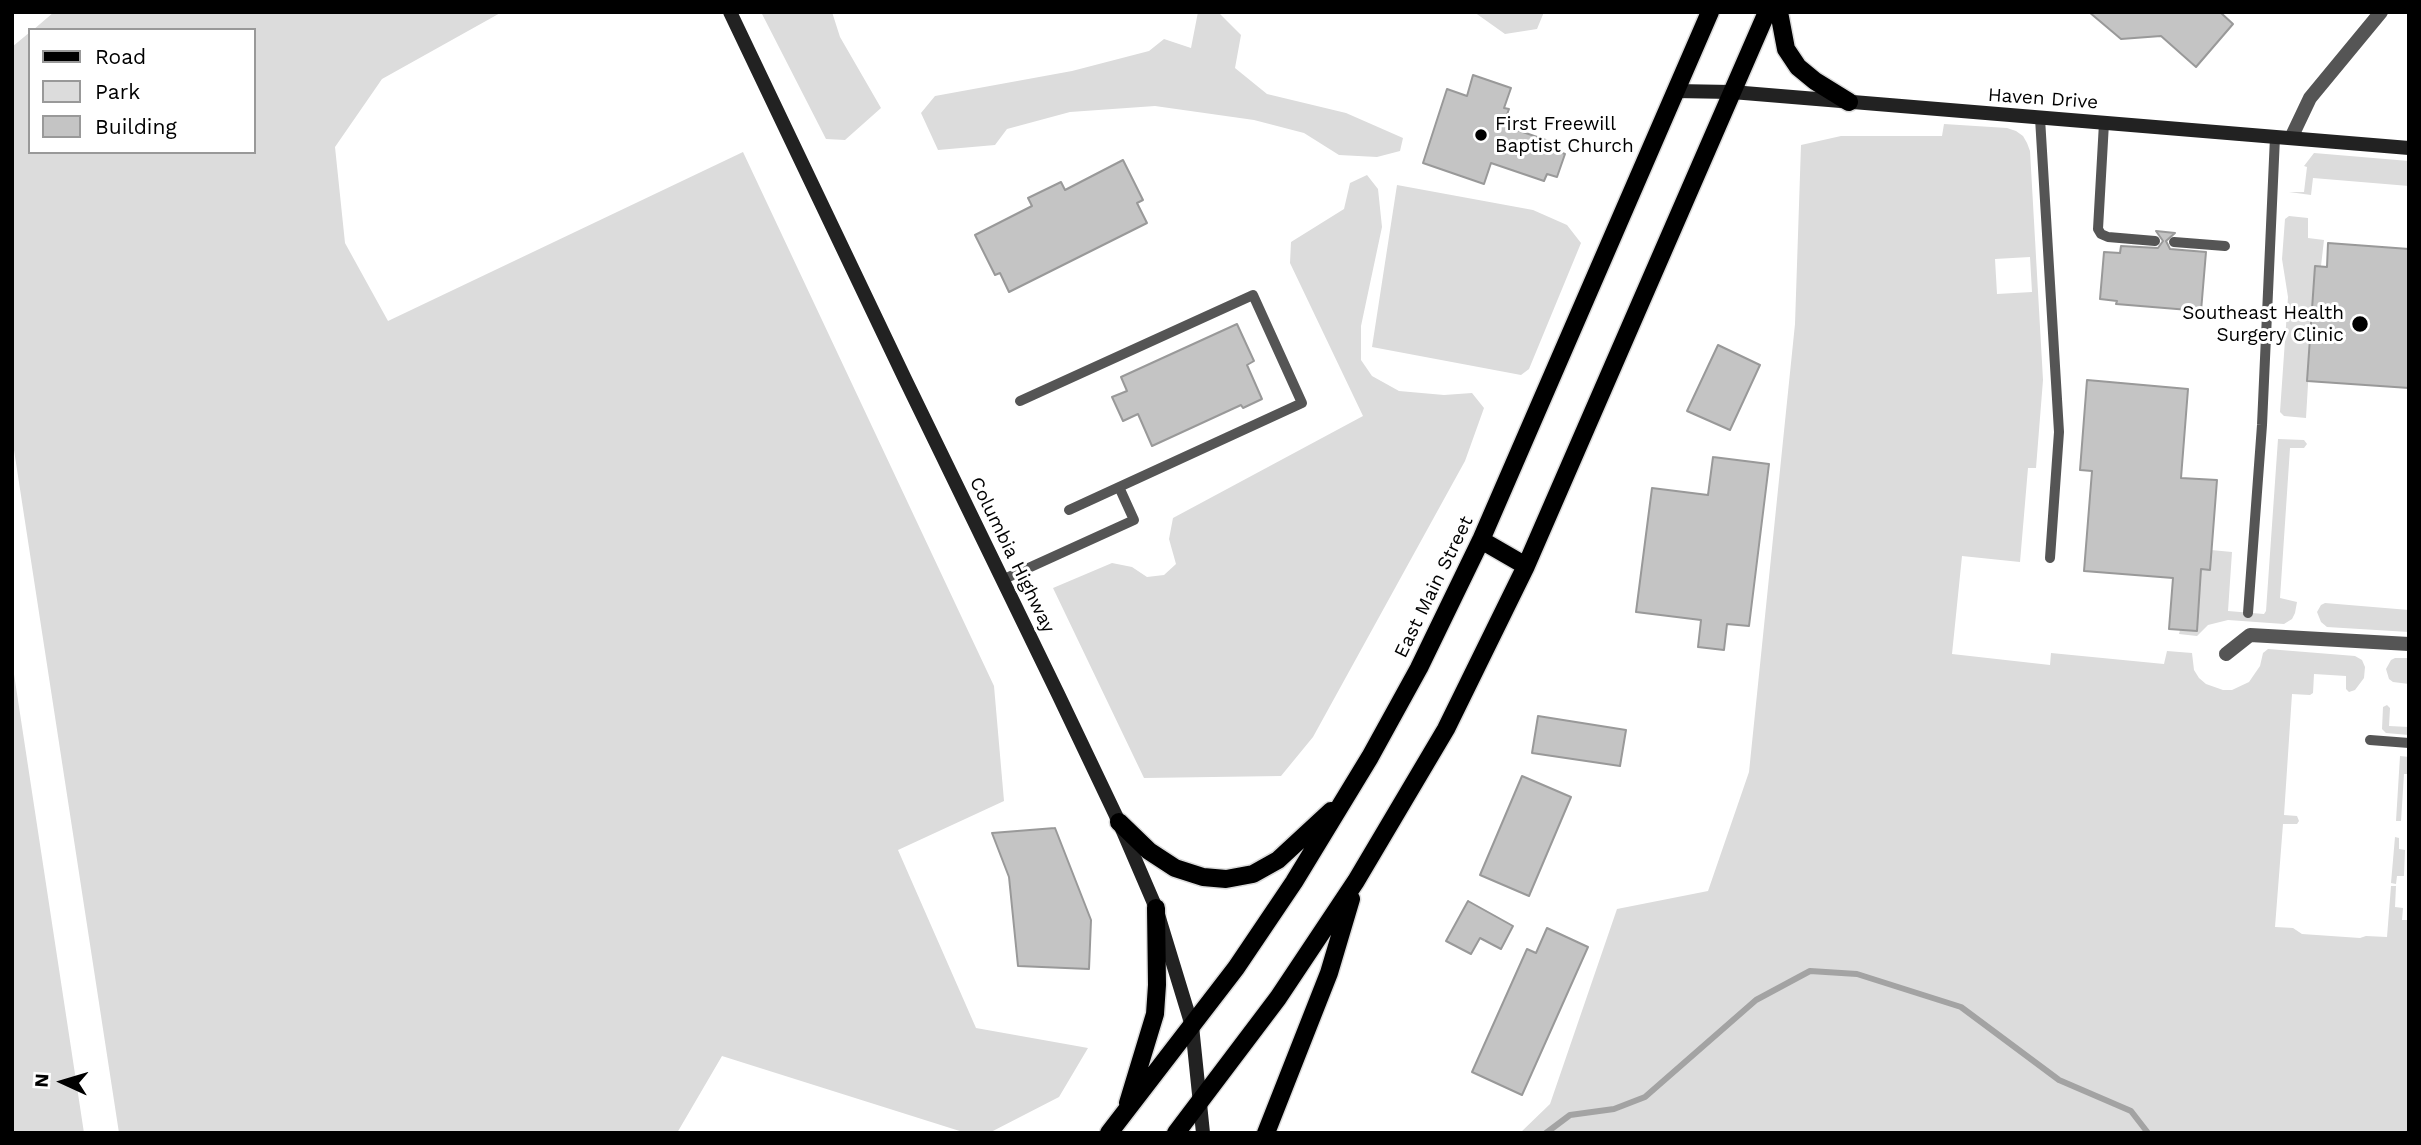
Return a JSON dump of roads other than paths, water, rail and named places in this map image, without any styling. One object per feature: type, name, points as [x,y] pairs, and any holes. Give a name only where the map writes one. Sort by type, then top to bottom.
[{"type":"main road","name":"Columbia Highway","points":[[730,12],[1119,822],[1156,908],[1192,1026],[1203,1133]]},
{"type":"main road","name":"East Main Street","points":[[1110,1133],[1236,968],[1294,882],[1347,797],[1419,668],[1481,540],[1710,12]]},
{"type":"main road","points":[[1176,1133],[1278,998],[1356,881],[1446,729],[1527,565],[1767,12]]},
{"type":"main road","points":[[1779,12],[1786,50],[1798,67],[1815,82],[1849,102]]},
{"type":"main road","name":"Haven Drive","points":[[1675,91],[1732,92],[2409,148]]},
{"type":"main road","points":[[1481,540],[1527,565]]},
{"type":"main road","points":[[1119,822],[1149,850],[1175,868],[1203,877],[1226,879],[1253,874],[1278,860],[1347,797]]},
{"type":"main road","points":[[1266,1133],[1329,973],[1356,881]]},
{"type":"main road","points":[[1125,1113],[1155,1014],[1156,908]]},
{"type":"street","points":[[2291,138],[2310,98],[2381,12]]},
{"type":"street","points":[[2226,654],[2250,635],[2409,644]]},
{"type":"lane","points":[[2040,118],[2059,432],[2050,558]]},
{"type":"lane","points":[[2104,123],[2098,229],[2108,237],[2155,241]]},
{"type":"lane","points":[[2248,613],[2262,425],[2275,137]]},
{"type":"lane","points":[[2174,242],[2225,246]]},
{"type":"lane","points":[[1020,401],[1254,295],[1302,403],[1069,510]]},
{"type":"lane","points":[[1002,580],[1134,520],[1119,487]]},
{"type":"lane","points":[[2370,740],[2409,743]]},
{"type":"waterway","points":[[1546,1133],[1570,1115],[1614,1109],[1645,1097],[1756,1000],[1810,971],[1857,974],[1961,1007],[2059,1080],[2131,1111],[2148,1133]]},
{"type":"place","name":"First Freewill Baptist Church","points":[[1481,135]]},
{"type":"place","name":"Southeast Health Surgery Clinic","points":[[2360,324]]}]
